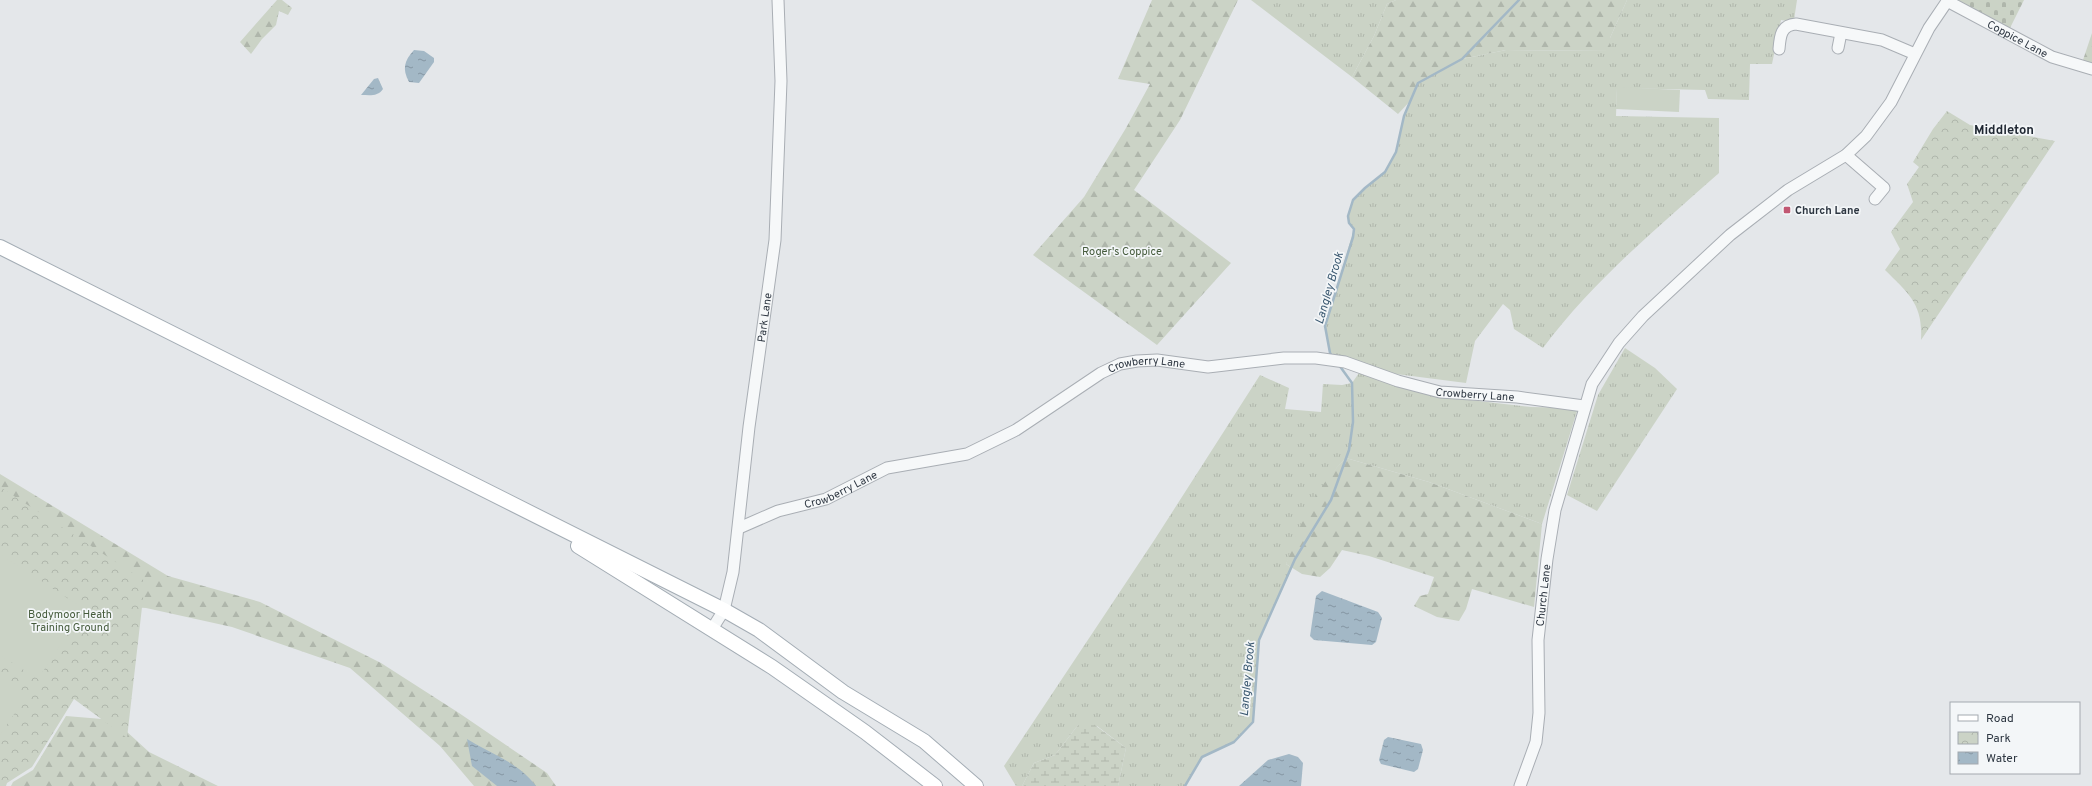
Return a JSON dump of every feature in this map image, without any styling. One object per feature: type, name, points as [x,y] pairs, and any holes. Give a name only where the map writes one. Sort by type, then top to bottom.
[{"type":"main road","points":[[0,247],[724,610],[759,630],[843,692],[924,741],[946,758],[976,786]]},
{"type":"main road","points":[[500,498],[772,666],[829,706],[935,786]]},
{"type":"street","name":"Park Lane","points":[[712,629],[724,610],[733,572],[749,427],[775,240],[781,81],[778,0]]},
{"type":"street","name":"Church Lane","points":[[1520,786],[1536,742],[1539,713],[1538,640],[1547,559],[1555,510],[1584,406],[1597,374],[1619,343],[1643,316],[1730,235],[1788,190],[1846,155],[1866,136],[1882,116],[1928,28],[1947,1]]},
{"type":"street","name":"Coppice Lane","points":[[1947,1],[2052,57],[2092,69]]},
{"type":"street","points":[[1779,49],[1780,35],[1788,25],[1796,24],[1882,40],[1915,54]]},
{"type":"street","points":[[1838,48],[1841,33]]},
{"type":"street","points":[[1846,155],[1884,188],[1875,198]]},
{"type":"street","name":"Crowberry Lane","points":[[739,528],[778,511],[826,499],[887,468],[967,454],[1016,430],[1101,373],[1120,364],[1137,361],[1157,360],[1208,367],[1284,358],[1316,358],[1345,362],[1398,381],[1440,392],[1517,397],[1584,406]]},
{"type":"green space","points":[[277,0],[282,0],[292,8],[288,15],[279,11],[276,25],[262,39],[251,54],[240,42]]},
{"type":"green space","name":"Roger's Coppice","points":[[1152,0],[1238,0],[1180,120],[1134,190],[1231,263],[1157,345],[1033,255],[1084,197],[1126,128],[1150,84],[1118,79]]},
{"type":"green space","points":[[1251,0],[1396,0],[1387,4],[1374,36],[1352,77]]},
{"type":"green space","points":[[1396,0],[1627,0],[1610,38],[1610,51],[1506,50],[1462,59],[1418,83],[1413,98],[1398,114],[1352,77],[1374,36],[1387,4]]},
{"type":"green space","points":[[1627,0],[1797,0],[1794,20],[1792,22],[1781,20],[1772,64],[1750,64],[1749,100],[1708,99],[1705,90],[1617,88],[1616,116],[1719,118],[1719,173],[1626,256],[1583,300],[1543,348],[1514,329],[1510,310],[1503,304],[1475,341],[1466,383],[1396,374],[1330,353],[1325,326],[1354,229],[1349,223],[1348,216],[1353,200],[1385,172],[1396,152],[1404,116],[1418,83],[1462,59],[1506,50],[1610,51],[1610,38]]},
{"type":"green space","points":[[1957,0],[2024,0],[2009,30]]},
{"type":"green space","points":[[2092,33],[2092,64],[2082,63]]},
{"type":"green space","points":[[1617,87],[1680,90],[1679,112],[1616,109]]},
{"type":"green space","points":[[1947,111],[1970,125],[2055,141],[1921,340],[1920,317],[1913,300],[1885,270],[1900,249],[1891,232],[1913,202],[1907,184],[1919,167],[1913,162],[1933,129]]},
{"type":"green space","points":[[1625,348],[1655,368],[1677,389],[1597,511],[1567,495],[1598,395]]},
{"type":"green space","points":[[1359,373],[1435,396],[1531,407],[1578,408],[1542,524],[1429,482],[1346,458],[1328,480],[1320,493],[1286,564],[1292,568],[1259,640],[1253,722],[1234,742],[1202,757],[1185,786],[1118,786],[1126,748],[1097,726],[1078,725],[1055,755],[1034,763],[1022,786],[1016,786],[1004,766],[1155,539],[1260,375],[1289,388],[1285,409],[1321,412],[1323,384],[1342,385],[1352,383]]},
{"type":"green space","points":[[1346,458],[1429,482],[1542,524],[1534,607],[1472,589],[1466,609],[1459,621],[1437,617],[1414,606],[1420,596],[1428,594],[1434,577],[1369,556],[1342,550],[1330,568],[1320,577],[1302,574],[1286,564],[1296,535],[1317,493]]},
{"type":"green space","points":[[0,474],[168,576],[260,602],[381,663],[459,713],[547,773],[556,786],[474,786],[440,746],[350,668],[232,627],[146,608],[114,606],[0,533]]},
{"type":"green space","name":"Bodymoor Heath Training Ground","points":[[0,487],[145,581],[127,738],[74,699],[32,767],[7,783],[6,786],[0,786]]},
{"type":"green space","points":[[0,554],[84,609],[38,679],[0,655]]},
{"type":"green space","points":[[0,677],[27,695],[0,735]]},
{"type":"green space","points":[[66,716],[114,720],[149,752],[218,786],[11,786],[13,782],[33,770]]},
{"type":"green space","points":[[1088,720],[1126,748],[1118,786],[1022,786],[1034,763],[1055,755],[1078,725]]},
{"type":"water","points":[[414,50],[424,51],[434,58],[434,62],[419,83],[409,82],[405,73],[406,62]]},
{"type":"water","points":[[378,78],[383,89],[381,92],[373,95],[361,95],[374,79]]},
{"type":"water","points":[[1322,591],[1378,612],[1382,618],[1376,642],[1372,645],[1314,640],[1310,636],[1316,596]]},
{"type":"water","points":[[1388,737],[1421,744],[1423,750],[1418,769],[1414,772],[1381,764],[1379,760],[1384,740]]},
{"type":"water","points":[[467,739],[513,765],[536,786],[497,786],[472,766]]},
{"type":"water","points":[[1289,754],[1298,757],[1303,763],[1301,786],[1239,786],[1268,760]]},
{"type":"waterway","name":"Langley Brook","points":[[1332,356],[1330,353],[1325,326],[1353,237],[1354,229],[1349,223],[1348,216],[1353,200],[1385,172],[1396,152],[1404,116],[1418,83],[1462,59],[1519,0]]},
{"type":"waterway","name":"Langley Brook","points":[[1185,786],[1202,757],[1234,742],[1253,722],[1259,640],[1295,559],[1331,500],[1349,450],[1353,422],[1352,383],[1339,365]]},
{"type":"place","name":"Church Lane","points":[[1787,210]]},
{"type":"district","name":"Middleton","points":[[2004,129]]}]
